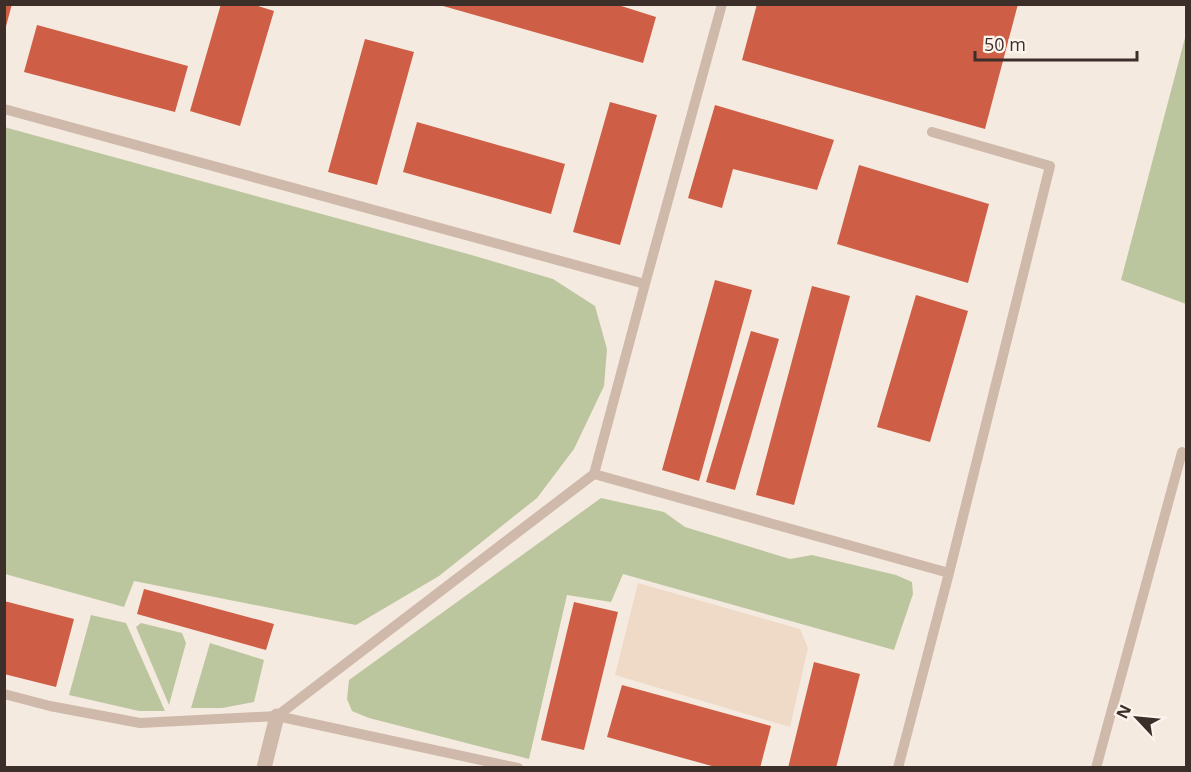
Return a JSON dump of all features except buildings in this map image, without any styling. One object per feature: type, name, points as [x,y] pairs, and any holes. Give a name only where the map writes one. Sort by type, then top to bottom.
[{"type":"street","points":[[264,768],[277,716]]},
{"type":"lane","points":[[277,716],[594,474],[722,4]]},
{"type":"lane","points":[[4,109],[645,284]]},
{"type":"lane","points":[[898,768],[1050,166],[932,132]]},
{"type":"lane","points":[[1096,768],[1182,453]]},
{"type":"lane","points":[[594,474],[949,573]]},
{"type":"lane","points":[[4,694],[50,706],[141,723],[277,716],[518,768]]},
{"type":"green space","points":[[1186,34],[1186,304],[1121,280]]},
{"type":"green space","points":[[4,127],[553,279],[595,306],[607,349],[604,386],[574,449],[537,498],[439,576],[356,625],[134,581],[124,607],[5,574]]},
{"type":"green space","points":[[601,498],[664,512],[685,527],[790,559],[812,555],[896,575],[912,582],[913,594],[894,650],[623,574],[611,602],[567,595],[529,759],[369,718],[352,711],[347,699],[349,680]]},
{"type":"green space","points":[[91,615],[126,623],[165,711],[139,711],[69,695]]},
{"type":"green space","points":[[141,623],[182,633],[186,643],[169,705],[136,627]]},
{"type":"green space","points":[[210,643],[264,660],[254,702],[222,708],[191,708]]},
{"type":"shaded area","points":[[638,583],[800,629],[808,648],[790,727],[615,675]]}]
